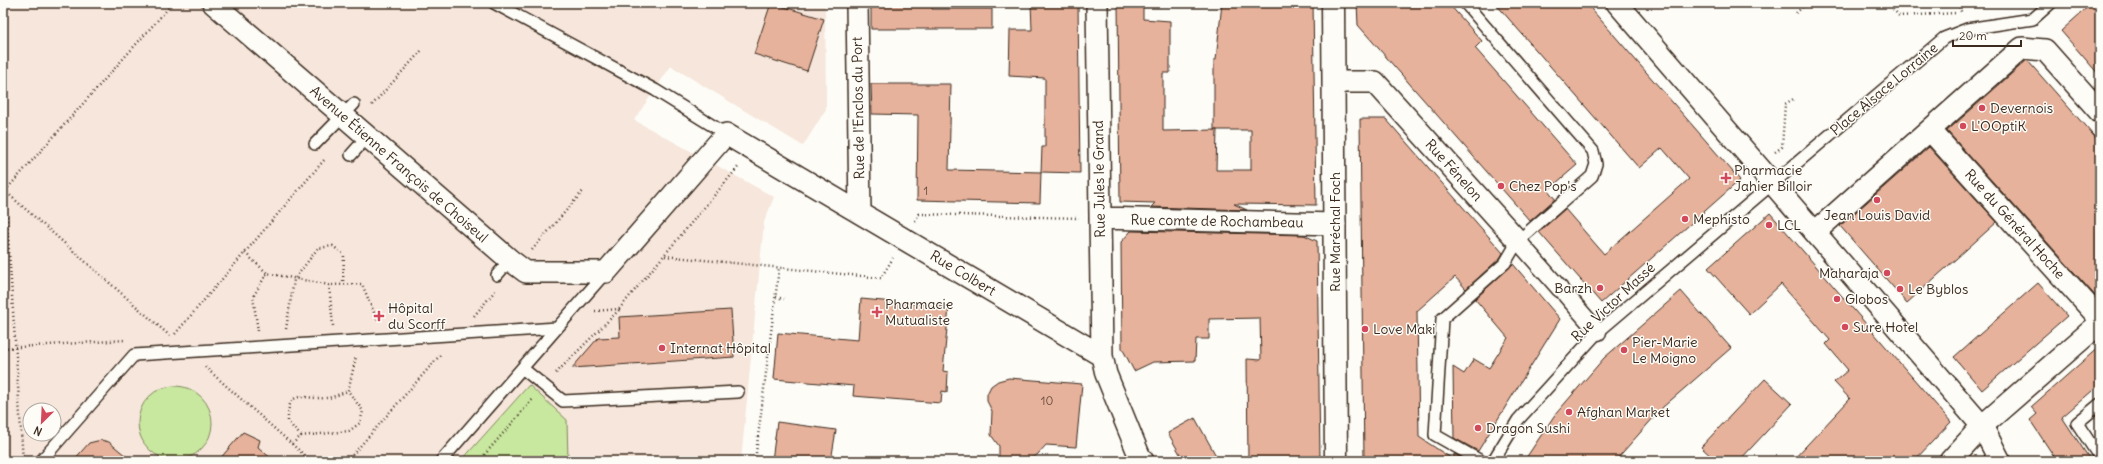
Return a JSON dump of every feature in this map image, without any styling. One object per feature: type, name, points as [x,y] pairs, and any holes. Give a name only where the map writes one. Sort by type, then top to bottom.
[{"type":"street","name":"Avenue Étienne François de Choiseul","points":[[213,3],[355,121],[503,268],[526,272],[606,272]]},
{"type":"street","name":"Rue de l'Enclos du Port","points":[[857,3],[860,212]]},
{"type":"street","name":"Rue Jules le Grand","points":[[1097,3],[1102,356]]},
{"type":"street","name":"Rue Maréchal Foch","points":[[1333,3],[1336,461]]},
{"type":"street","points":[[1618,4],[1982,426],[2000,461]]},
{"type":"street","points":[[1815,232],[2022,48],[2045,50],[2100,112]]},
{"type":"street","name":"Rue Fénelon","points":[[1334,82],[1375,82],[1598,332]]},
{"type":"street","name":"Rue du Général Hoche","points":[[1930,130],[2100,319]]},
{"type":"street","name":"Rue Colbert","points":[[726,134],[1102,356]]},
{"type":"street","points":[[606,272],[726,134]]},
{"type":"street","name":"Rue comte de Rochambeau","points":[[1100,218],[1335,224]]},
{"type":"street","points":[[1950,461],[1982,426],[2100,323]]},
{"type":"street","points":[[1102,356],[1106,374],[1137,459]]},
{"type":"lane","points":[[494,3],[654,90],[726,134]]},
{"type":"lane","points":[[1465,3],[1593,151],[1596,164],[1592,176],[1518,241],[1505,263],[1442,319],[1435,435],[1480,461]]},
{"type":"lane","name":"Place Alsace Lorraine","points":[[1772,183],[1944,38],[1967,29],[2033,19],[2051,3]]},
{"type":"lane","points":[[315,144],[355,121]]},
{"type":"lane","points":[[351,155],[355,121]]},
{"type":"lane","name":"Rue Victor Massé","points":[[1493,461],[1518,420],[1598,332],[1772,183]]},
{"type":"lane","points":[[441,461],[606,272]]},
{"type":"lane","points":[[41,461],[134,354],[557,328]]},
{"type":"lane","points":[[522,368],[563,402],[738,392]]},
{"type":"lane","points":[[2100,404],[2078,423],[2100,458]]},
{"type":"path","points":[[23,461],[4,191],[172,3]]},
{"type":"path","points":[[1796,13],[1807,3]]},
{"type":"path","points":[[1888,3],[1899,16],[1962,13]]},
{"type":"path","points":[[355,121],[422,50]]},
{"type":"path","points":[[1758,166],[1782,147],[1785,104],[1795,98]]},
{"type":"path","points":[[172,338],[328,156]]},
{"type":"path","points":[[570,313],[619,309],[740,166]]},
{"type":"path","points":[[4,191],[172,338]]},
{"type":"path","points":[[286,330],[294,280],[318,248],[333,246],[344,255],[343,284]]},
{"type":"path","points":[[245,253],[267,273],[294,280],[329,285],[362,284],[378,324],[371,324]]},
{"type":"path","points":[[755,461],[779,268]]},
{"type":"path","points":[[258,332],[253,298],[267,273]]},
{"type":"path","points":[[329,285],[333,327]]},
{"type":"path","points":[[776,297],[784,299]]},
{"type":"path","points":[[472,318],[480,317]]},
{"type":"path","points":[[325,328],[340,326]]},
{"type":"path","points":[[279,330],[294,330]]},
{"type":"path","points":[[250,332],[265,331]]},
{"type":"path","points":[[166,338],[193,336],[194,358],[311,461]]},
{"type":"path","points":[[3,348],[131,340]]},
{"type":"path","points":[[292,444],[302,436],[349,432],[360,423],[363,411],[348,391],[359,340]]},
{"type":"path","points":[[302,436],[288,422],[290,406],[294,399],[302,396],[327,398],[348,391]]},
{"type":"shaded area","name":"Hôpital du Scorff","points":[[3,3],[825,3],[826,109],[803,146],[671,66],[634,120],[774,197],[764,222],[741,461],[3,461]]},
{"type":"green space","points":[[529,385],[567,420],[568,461],[461,461]]},
{"type":"green space","points":[[175,386],[189,389],[201,397],[209,409],[212,423],[209,437],[201,449],[189,457],[175,460],[161,457],[149,449],[141,437],[138,423],[141,409],[149,397],[161,389]]},
{"type":"green space","points":[[735,458],[734,461],[686,461]]},
{"type":"building","points":[[771,3],[824,19],[807,71],[754,54]]},
{"type":"building","points":[[871,3],[932,4],[932,9],[992,9],[992,29],[871,29]]},
{"type":"building","points":[[1031,3],[1078,3],[1080,173],[1041,172],[1042,147],[1045,147],[1045,78],[1009,76],[1010,30],[1032,30]]},
{"type":"building","points":[[1118,3],[1143,3],[1143,19],[1170,21],[1170,73],[1163,73],[1163,131],[1217,130],[1214,130],[1214,60],[1216,60],[1222,3],[1313,3],[1316,205],[1234,204],[1247,210],[1151,207],[1155,203],[1120,202]],"holes":[[[1217,130],[1251,130],[1251,170],[1216,170]]]},
{"type":"building","points":[[1357,3],[1448,3],[1482,41],[1475,48],[1577,165],[1548,190],[1555,199],[1530,221],[1358,25]]},
{"type":"building","points":[[1495,3],[1586,3],[1740,180],[1601,303],[1539,232],[1565,209],[1604,254],[1689,179],[1662,148],[1639,168]]},
{"type":"building","points":[[2092,3],[2100,3],[2100,76],[2061,31]]},
{"type":"building","points":[[2027,60],[2100,143],[2100,301],[1947,131]]},
{"type":"building","points":[[871,84],[951,84],[949,170],[1041,172],[1040,203],[917,200],[918,115],[872,114]]},
{"type":"building","points":[[1360,119],[1386,119],[1503,253],[1500,258],[1466,289],[1455,277],[1417,311],[1419,437],[1454,460],[1454,454],[1467,461],[1364,461]]},
{"type":"building","points":[[1929,147],[1997,222],[1907,303],[1840,226]]},
{"type":"building","points":[[1770,213],[1951,422],[1914,461],[1792,461],[1850,399],[1834,382],[1848,370],[1826,344],[1830,340],[1781,284],[1749,314],[1708,268]]},
{"type":"building","points":[[1131,231],[1304,235],[1317,241],[1320,461],[1248,461],[1247,359],[1261,360],[1260,318],[1209,319],[1209,339],[1196,339],[1195,361],[1153,362],[1134,371],[1122,348],[1121,242]]},
{"type":"building","points":[[1513,264],[1560,319],[1478,451],[1454,438],[1453,367],[1464,374],[1474,359],[1489,368],[1508,338],[1475,299]]},
{"type":"building","points":[[2038,283],[2067,316],[1982,390],[1954,357]]},
{"type":"building","points":[[1681,291],[1731,348],[1663,407],[1615,461],[1524,461],[1554,416],[1604,358]]},
{"type":"building","points":[[861,299],[949,307],[943,371],[948,372],[947,392],[942,391],[941,403],[853,396],[854,386],[774,379],[778,333],[858,340]]},
{"type":"building","name":"Internat Hôpital","points":[[731,310],[734,357],[572,368],[598,338],[620,337],[619,317]]},
{"type":"building","points":[[2100,346],[2100,384],[2062,417],[2091,461],[2057,461],[2030,420],[2037,414],[2031,407]]},
{"type":"building","points":[[1009,378],[1082,384],[1076,447],[1046,445],[1037,455],[1026,461],[999,461],[999,446],[991,435],[992,411],[987,401],[987,394],[991,386],[998,381]]},
{"type":"building","points":[[1765,379],[1792,404],[1739,461],[1716,461],[1701,447]]},
{"type":"building","points":[[1195,418],[1219,461],[1184,461],[1168,433]]},
{"type":"building","points":[[777,422],[836,430],[831,461],[772,461]]},
{"type":"building","points":[[243,432],[260,440],[258,447],[274,461],[218,461]]},
{"type":"building","points":[[101,440],[109,442],[132,461],[73,461],[89,443]]},
{"type":"place","name":"Devernois","points":[[1982,108]]},
{"type":"place","name":"L'OOptiK","points":[[1963,126]]},
{"type":"place","name":"Pharmacie Jahier Billoir","points":[[1726,178]]},
{"type":"place","name":"Chez Pop's","points":[[1501,186]]},
{"type":"place","name":"Jean Louis David","points":[[1877,200]]},
{"type":"place","name":"Mephisto","points":[[1685,219]]},
{"type":"place","name":"LCL","points":[[1769,225]]},
{"type":"place","name":"Maharaja","points":[[1887,273]]},
{"type":"place","name":"Barzh","points":[[1600,288]]},
{"type":"place","name":"Le Byblos","points":[[1900,289]]},
{"type":"place","name":"Globos","points":[[1837,299]]},
{"type":"place","name":"Pharmacie Mutualiste","points":[[877,312]]},
{"type":"place","name":"Hôpital du Scorff","points":[[379,316]]},
{"type":"place","name":"Sure Hotel","points":[[1845,327]]},
{"type":"place","name":"Love Maki","points":[[1365,329]]},
{"type":"place","name":"Internat Hôpital","points":[[662,348]]},
{"type":"place","name":"Pier-Marie Le Moigno","points":[[1624,350]]},
{"type":"place","name":"Afghan Market","points":[[1569,412]]},
{"type":"place","name":"Dragon Sushi","points":[[1478,428]]}]
